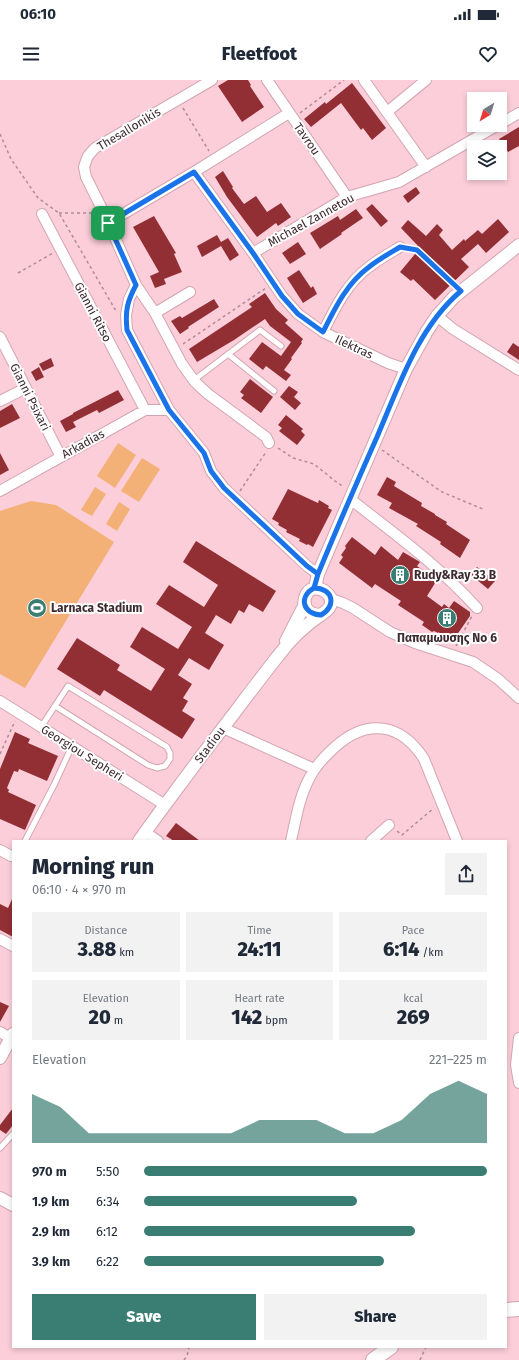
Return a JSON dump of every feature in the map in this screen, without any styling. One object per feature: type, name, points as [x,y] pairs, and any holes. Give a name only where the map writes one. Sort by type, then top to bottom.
[{"type":"main road","points":[[507,1310],[519,1309]]},
{"type":"street","name":"Thesallonikis","points":[[212,80],[95,148],[88,156],[84,167],[86,177],[136,285],[155,313],[182,364],[194,380],[208,394],[266,437],[269,443]]},
{"type":"street","name":"Tavrou","points":[[267,80],[347,198]]},
{"type":"street","points":[[364,80],[426,167]]},
{"type":"street","points":[[387,112],[426,80]]},
{"type":"street","name":"Michael Zannetou","points":[[507,120],[519,113]]},
{"type":"street","points":[[106,218],[194,172],[291,116]]},
{"type":"street","name":"Michael Zannetou","points":[[253,253],[347,198],[400,182],[485,132]]},
{"type":"street","points":[[194,172],[253,253],[282,296],[298,314],[323,332]]},
{"type":"street","name":"Gianni Ritso","points":[[42,214],[59,249],[145,410]]},
{"type":"street","points":[[314,588],[320,588],[327,592],[331,599],[330,607],[321,615],[312,614],[306,608],[306,596],[314,588],[318,574],[406,369],[427,331],[437,316],[461,291],[519,245]]},
{"type":"street","name":"Ilektras","points":[[400,247],[368,267],[356,280],[339,301],[323,332],[406,369]]},
{"type":"street","points":[[136,285],[129,299],[126,315],[127,330],[169,410],[204,453],[211,471],[224,488],[307,566],[318,574]]},
{"type":"street","points":[[155,313],[190,292]]},
{"type":"street","points":[[437,316],[453,329],[519,370]]},
{"type":"street","name":"Gianni Psixari","points":[[0,337],[60,457]]},
{"type":"street","points":[[0,401],[26,388]]},
{"type":"street","name":"Arkadias","points":[[0,491],[145,410],[169,410]]},
{"type":"street","points":[[351,496],[424,556],[477,608]]},
{"type":"street","points":[[331,599],[353,608],[390,632],[415,643],[473,662],[504,683],[519,698]]},
{"type":"street","name":"Stadiou","points":[[281,651],[305,604]]},
{"type":"street","name":"Stadiou","points":[[142,837],[281,651],[304,628],[321,615]]},
{"type":"street","name":"Georgiou Sepheri","points":[[0,700],[165,805]]},
{"type":"street","points":[[291,840],[301,795],[314,768],[323,757],[344,738],[360,730],[377,727],[396,731],[416,747],[424,758],[457,840]]},
{"type":"street","points":[[223,728],[314,768]]},
{"type":"street","points":[[372,840],[389,825]]},
{"type":"street","points":[[142,837],[154,840]]},
{"type":"street","points":[[0,850],[12,856]]},
{"type":"street","points":[[0,939],[12,945]]},
{"type":"street","points":[[0,1058],[8,1035]]},
{"type":"street","points":[[519,1038],[511,1065],[519,1083]]},
{"type":"street","points":[[0,1198],[12,1205]]},
{"type":"lane","points":[[194,380],[260,330],[281,346]]},
{"type":"lane","points":[[228,354],[274,390]]},
{"type":"lane","points":[[41,727],[68,686],[167,747],[170,753],[170,759],[165,766],[157,768],[148,765],[55,706]]},
{"type":"lane","points":[[26,840],[72,746]]},
{"type":"lane","points":[[0,1148],[12,1135]]},
{"type":"path","points":[[291,116],[344,80]]},
{"type":"path","points":[[178,100],[214,160]]},
{"type":"path","points":[[0,134],[11,159],[38,198],[59,212],[127,330]]},
{"type":"path","points":[[59,212],[106,218]]},
{"type":"path","points":[[400,247],[417,250],[461,291]]},
{"type":"path","points":[[18,273],[59,249]]},
{"type":"path","points":[[174,349],[273,283]]},
{"type":"path","points":[[235,499],[268,449],[269,443],[293,458],[314,464],[351,496]]},
{"type":"path","points":[[373,445],[442,492],[485,510]]},
{"type":"path","points":[[452,655],[467,624],[477,608]]},
{"type":"path","points":[[0,754],[19,712]]},
{"type":"path","points":[[389,825],[402,835],[441,801]]},
{"type":"path","points":[[184,1360],[187,1356],[189,1348]]},
{"type":"path","points":[[420,1360],[426,1348]]},
{"type":"shaded area","points":[[118,443],[136,455],[115,488],[97,476]]},
{"type":"shaded area","points":[[142,458],[160,469],[139,502],[121,491]]},
{"type":"shaded area","points":[[95,487],[106,494],[92,516],[81,510]]},
{"type":"shaded area","name":"Larnaca Stadium","points":[[31,501],[56,505],[114,542],[25,688],[0,674],[0,511]]},
{"type":"shaded area","points":[[119,502],[130,509],[117,531],[106,524]]},
{"type":"building","points":[[228,80],[248,80],[251,85],[250,86],[264,107],[242,122],[218,86]]},
{"type":"building","points":[[352,83],[386,128],[372,140],[363,128],[361,130],[341,103],[311,127],[304,119]]},
{"type":"building","points":[[519,127],[519,146],[508,152],[507,140],[499,139]]},
{"type":"building","points":[[223,171],[233,187],[232,188],[244,204],[256,196],[267,212],[281,203],[291,217],[278,226],[276,223],[257,237],[227,197],[215,177]]},
{"type":"building","points":[[416,187],[420,193],[408,203],[403,196]]},
{"type":"building","points":[[372,204],[388,221],[381,227],[366,209]]},
{"type":"building","points":[[356,209],[363,218],[320,249],[310,233],[338,216],[340,220]]},
{"type":"building","points":[[154,216],[176,253],[174,254],[182,272],[164,279],[166,284],[155,288],[150,276],[159,272],[133,227]]},
{"type":"building","points":[[498,219],[509,232],[486,253],[478,244],[461,259],[469,267],[435,300],[413,279],[411,281],[400,272],[420,248],[401,228],[408,220],[426,236],[437,224],[443,230],[439,235],[452,250],[464,239],[465,241],[478,230],[482,234]]},
{"type":"building","points":[[217,235],[221,242],[228,238],[239,255],[230,261],[221,246],[202,257],[197,246]]},
{"type":"building","points":[[298,242],[306,254],[290,264],[282,253]]},
{"type":"building","points":[[299,270],[311,288],[313,286],[317,294],[303,303],[287,278]]},
{"type":"building","points":[[265,293],[276,309],[288,320],[285,323],[303,339],[301,342],[302,343],[284,370],[291,375],[286,381],[266,366],[263,370],[249,359],[262,342],[281,356],[291,342],[270,326],[265,319],[197,362],[189,349],[252,307],[249,304]]},
{"type":"building","points":[[214,299],[219,307],[188,327],[189,328],[180,334],[171,321],[180,316],[182,318]]},
{"type":"building","points":[[513,343],[519,347],[519,360],[507,352]]},
{"type":"building","points":[[51,358],[54,366],[43,371],[39,364]]},
{"type":"building","points":[[39,367],[44,377],[36,381],[31,372]]},
{"type":"building","points":[[250,379],[273,397],[261,413],[241,398],[244,395],[240,392]]},
{"type":"building","points":[[289,386],[298,392],[294,397],[301,403],[295,410],[280,397]]},
{"type":"building","points":[[118,390],[124,400],[99,413],[97,410],[73,422],[76,427],[66,432],[60,421]]},
{"type":"building","points":[[12,404],[20,418],[0,428],[0,411]]},
{"type":"building","points":[[286,415],[303,429],[301,431],[305,435],[297,445],[279,431],[282,428],[278,425]]},
{"type":"building","points":[[0,453],[9,470],[0,475]]},
{"type":"building","points":[[387,477],[396,482],[394,486],[422,503],[421,506],[447,522],[446,524],[470,540],[460,558],[440,544],[441,542],[416,526],[418,524],[389,508],[392,503],[377,495]]},
{"type":"building","points":[[288,489],[318,503],[319,500],[329,506],[328,508],[332,510],[313,547],[299,541],[300,539],[286,532],[287,530],[278,525],[279,523],[272,519]]},
{"type":"building","points":[[352,537],[375,555],[381,546],[398,560],[403,552],[420,562],[417,566],[437,580],[427,596],[442,607],[444,604],[449,608],[454,601],[470,612],[470,616],[454,639],[445,635],[444,636],[438,632],[432,632],[422,625],[424,622],[398,605],[401,601],[375,584],[372,588],[339,563],[343,557],[341,555],[346,548],[345,546]]},
{"type":"building","points":[[196,541],[276,591],[263,612],[249,604],[244,613],[239,610],[231,624],[216,615],[205,633],[224,645],[209,670],[189,658],[178,675],[192,684],[183,698],[188,701],[182,711],[195,719],[182,739],[104,690],[100,696],[57,669],[77,638],[120,665],[117,670],[151,691],[165,669],[130,647],[142,627],[178,649],[192,627],[156,604],[169,585],[204,607],[218,585],[183,562]]},
{"type":"building","points":[[477,567],[495,581],[488,589],[471,575]]},
{"type":"building","points":[[15,732],[30,739],[28,743],[58,756],[47,781],[19,769],[18,772],[14,771],[7,788],[9,790],[8,792],[36,805],[25,830],[0,819],[0,769]]},
{"type":"building","points":[[176,823],[199,840],[172,840],[166,836]]},
{"type":"building","points":[[12,899],[12,936],[0,930],[0,904],[8,908]]},
{"type":"building","points":[[0,1002],[9,1006],[0,1022]]},
{"type":"building","points":[[12,1109],[12,1126],[6,1134],[0,1130],[0,1125]]},
{"type":"place","name":"Rudy&Ray 33 B","points":[[400,575]]},
{"type":"place","name":"Larnaca Stadium","points":[[37,608]]},
{"type":"place","name":"Παπαμωυσης No 6","points":[[447,618]]},
{"type":"route","points":[[108,223],[136,285],[129,299],[126,315],[127,330],[169,410],[204,453],[211,471],[224,488],[307,566],[318,574],[314,588],[306,596],[305,604],[306,608],[312,614],[321,615],[330,607],[331,599],[327,592],[320,588],[314,588],[318,574],[406,369],[437,316],[461,291],[417,250],[400,247],[368,267],[356,280],[335,307],[323,332],[298,314],[282,296],[253,253],[194,172],[108,223]]}]
